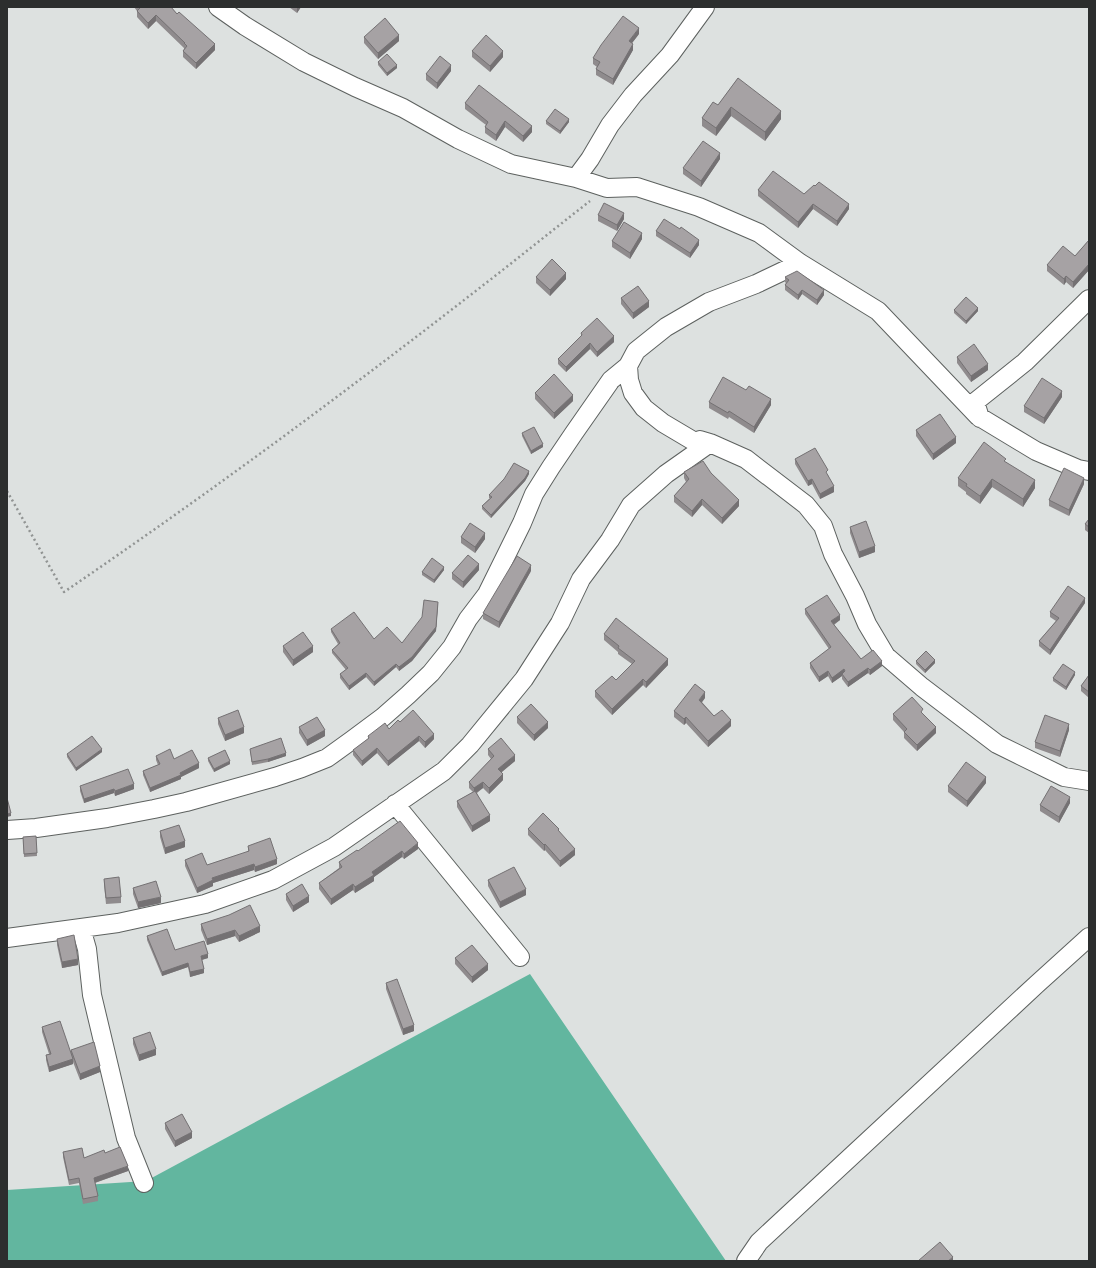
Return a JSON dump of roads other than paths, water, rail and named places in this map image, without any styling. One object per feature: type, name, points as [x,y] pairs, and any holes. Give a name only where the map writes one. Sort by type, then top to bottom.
[{"type":"street","points":[[218,7],[245,26],[304,62],[403,108],[458,139],[511,164],[576,178],[607,188],[637,187],[699,207],[759,233],[800,263],[878,311],[980,418],[1036,451],[1078,469],[1089,471]]},
{"type":"street","points":[[576,178],[590,160],[610,125],[633,95],[670,55],[706,7]]},
{"type":"street","points":[[7,830],[36,828],[120,816],[186,802],[275,777],[327,758],[371,726],[408,696],[431,673],[452,647],[468,619],[487,594],[522,523],[534,494],[602,392],[612,380],[628,366],[636,351],[666,327],[709,302],[756,284],[800,263]]},
{"type":"street","points":[[980,418],[975,402],[1025,362],[1089,299]]},
{"type":"street","points":[[628,366],[628,380],[633,393],[644,408],[663,424],[695,442],[700,440],[710,443],[746,459],[806,506],[822,526],[833,554],[855,596],[867,624],[886,656],[922,687],[997,744],[1064,777],[1089,781]]},
{"type":"street","points":[[7,938],[118,923],[204,904],[273,880],[334,847],[444,771],[470,745],[524,678],[560,623],[581,580],[610,540],[632,505],[666,474],[710,443]]},
{"type":"street","points":[[395,804],[520,957]]},
{"type":"street","points":[[81,928],[87,949],[92,995],[126,1138],[144,1183]]},
{"type":"street","points":[[746,1261],[759,1242],[1089,937]]}]
